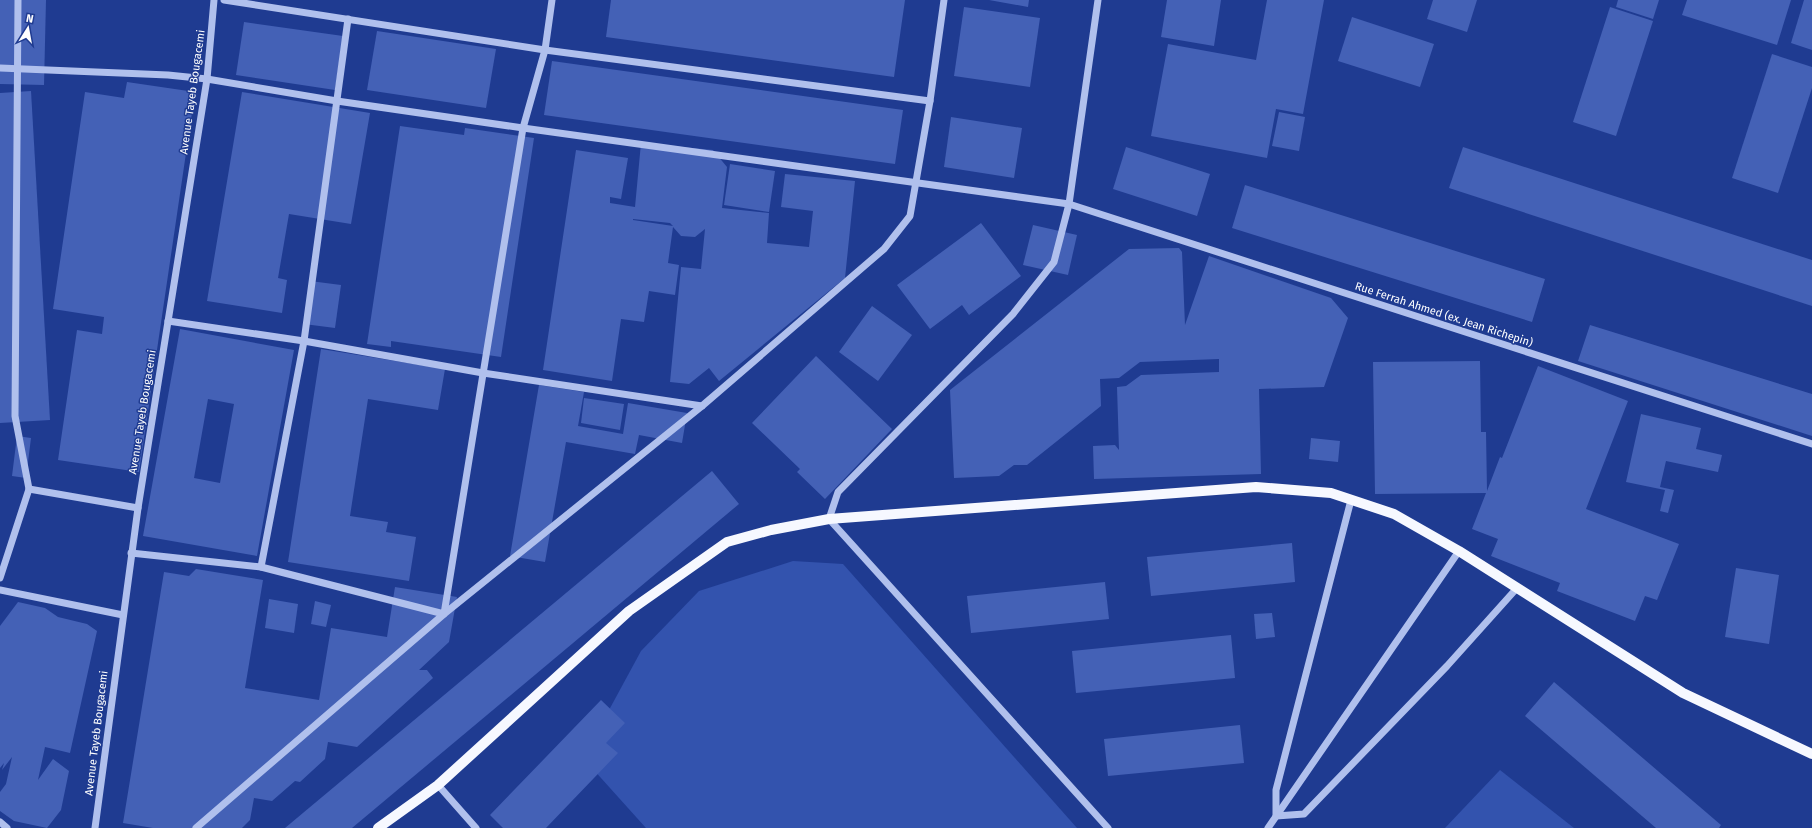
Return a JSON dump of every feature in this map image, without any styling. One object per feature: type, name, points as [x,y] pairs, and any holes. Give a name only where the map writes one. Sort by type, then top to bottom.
[{"type":"main road","points":[[378,828],[438,785],[629,611],[727,542],[771,530],[829,519],[1256,487],[1331,493],[1394,514],[1459,551],[1683,693],[1812,754]]},
{"type":"street","points":[[0,578],[29,489],[15,416],[18,0]]},
{"type":"street","name":"Avenue Tayeb Bougacemi","points":[[95,828],[131,553],[207,78],[214,0]]},
{"type":"street","points":[[224,0],[545,50],[930,101]]},
{"type":"street","points":[[444,614],[523,128],[545,50],[552,0]]},
{"type":"street","points":[[196,828],[444,614],[702,406],[884,249],[910,216],[930,101],[944,0]]},
{"type":"street","points":[[1098,0],[1069,204],[1054,262],[1013,314],[838,492],[829,519],[1108,828]]},
{"type":"street","points":[[261,567],[304,340],[348,19]]},
{"type":"street","name":"Rue Ferrah Ahmed (ex. Jean Richepin)","points":[[0,68],[207,78],[337,101],[1069,204],[1812,444]]},
{"type":"street","points":[[168,321],[304,340],[483,373],[702,406]]},
{"type":"street","points":[[29,489],[138,508]]},
{"type":"street","points":[[1276,816],[1276,790],[1351,500]]},
{"type":"street","points":[[1268,828],[1459,551]]},
{"type":"street","points":[[131,553],[261,567],[444,614]]},
{"type":"street","points":[[1276,816],[1304,814],[1447,666],[1517,588]]},
{"type":"street","points":[[0,590],[123,615]]},
{"type":"street","points":[[438,785],[476,828]]},
{"type":"street","points":[[0,822],[7,828]]},
{"type":"shaded area","points":[[793,561],[843,564],[1077,828],[646,828],[583,758],[641,651],[699,591]]},
{"type":"shaded area","points":[[1500,770],[1574,828],[1445,828]]},
{"type":"building","points":[[0,0],[46,0],[44,85],[0,84]]},
{"type":"building","points":[[611,0],[905,0],[894,77],[606,37]]},
{"type":"building","points":[[989,0],[1029,0],[1028,7]]},
{"type":"building","points":[[1167,0],[1221,0],[1214,46],[1161,37]]},
{"type":"building","points":[[1267,0],[1324,0],[1303,114],[1276,109],[1267,158],[1151,136],[1168,44],[1256,60]]},
{"type":"building","points":[[1433,0],[1477,0],[1467,32],[1427,19]]},
{"type":"building","points":[[1618,0],[1659,0],[1653,19],[1616,7]]},
{"type":"building","points":[[1687,0],[1791,0],[1777,45],[1682,15]]},
{"type":"building","points":[[1804,0],[1812,0],[1812,50],[1791,43]]},
{"type":"building","points":[[964,7],[1040,18],[1030,87],[954,76]]},
{"type":"building","points":[[1610,7],[1653,21],[1616,136],[1573,122]]},
{"type":"building","points":[[1352,17],[1434,44],[1420,87],[1338,61]]},
{"type":"building","points":[[244,22],[343,36],[335,90],[236,75]]},
{"type":"building","points":[[377,31],[496,49],[486,108],[367,90]]},
{"type":"building","points":[[1772,54],[1812,67],[1812,88],[1778,193],[1732,178]]},
{"type":"building","points":[[552,61],[903,110],[895,164],[544,115]]},
{"type":"building","points":[[127,82],[195,92],[139,472],[58,460],[77,330],[102,334],[104,317],[53,309],[85,92],[124,98]]},
{"type":"building","points":[[31,91],[50,420],[0,423],[0,93]]},
{"type":"building","points":[[242,92],[370,113],[351,224],[289,214],[278,278],[287,280],[282,313],[207,301]]},
{"type":"building","points":[[1279,112],[1305,117],[1299,151],[1272,146]]},
{"type":"building","points":[[951,117],[1022,128],[1014,178],[944,167]]},
{"type":"building","points":[[400,126],[464,135],[465,128],[534,138],[501,357],[391,341],[391,347],[367,344]]},
{"type":"building","points":[[641,143],[713,150],[727,167],[722,208],[769,213],[767,243],[809,247],[813,211],[781,207],[785,174],[855,181],[845,278],[719,381],[709,368],[689,384],[670,382],[681,267],[701,269],[705,229],[695,237],[681,236],[673,227],[668,263],[679,265],[675,295],[649,291],[644,322],[621,319],[612,381],[543,370],[576,150],[628,158],[621,199],[610,197],[610,203],[635,207]],"holes":[[[633,219],[670,223],[673,226]]]},
{"type":"building","points":[[1126,147],[1210,174],[1197,216],[1113,189]]},
{"type":"building","points":[[1463,147],[1812,260],[1812,306],[1449,188]]},
{"type":"building","points":[[730,164],[775,171],[769,212],[724,205]]},
{"type":"building","points":[[1245,185],[1545,279],[1532,322],[1232,228]]},
{"type":"building","points":[[981,223],[1021,276],[969,315],[962,305],[930,329],[897,285]]},
{"type":"building","points":[[1033,225],[1077,235],[1068,275],[1023,265]]},
{"type":"building","points":[[1179,248],[1182,252],[1185,325],[1209,256],[1331,298],[1348,318],[1324,387],[1259,389],[1261,474],[1094,479],[1093,446],[1115,445],[1119,450],[1117,387],[1126,386],[1141,375],[1219,372],[1219,359],[1140,362],[1119,378],[1100,379],[1101,406],[1027,465],[1014,465],[999,476],[954,478],[950,390],[1129,249]]},
{"type":"building","points":[[310,281],[341,285],[335,328],[304,324]]},
{"type":"building","points":[[872,306],[912,335],[878,381],[839,352]]},
{"type":"building","points":[[1590,325],[1812,394],[1812,436],[1578,361]]},
{"type":"building","points":[[180,329],[294,350],[257,556],[143,536]],"holes":[[[208,399],[234,404],[220,483],[194,478]]]},
{"type":"building","points":[[321,349],[445,369],[438,410],[368,399],[350,516],[388,522],[386,532],[416,537],[409,581],[288,562]]},
{"type":"building","points":[[816,356],[892,429],[825,499],[797,472],[800,469],[752,423]]},
{"type":"building","points":[[1480,361],[1481,432],[1486,432],[1487,491],[1500,457],[1502,458],[1538,366],[1628,401],[1586,509],[1679,544],[1657,600],[1645,596],[1635,621],[1557,591],[1560,583],[1491,556],[1498,539],[1472,529],[1486,493],[1375,494],[1373,362]]},
{"type":"building","points":[[539,385],[584,392],[578,426],[623,434],[628,403],[687,413],[682,443],[639,435],[635,454],[566,442],[545,562],[510,556]]},
{"type":"building","points":[[584,398],[624,404],[620,430],[581,423]]},
{"type":"building","points":[[1641,414],[1701,428],[1696,449],[1722,455],[1718,472],[1666,461],[1660,487],[1674,490],[1668,513],[1660,511],[1665,490],[1626,482]]},
{"type":"building","points":[[17,436],[31,438],[26,478],[12,476]]},
{"type":"building","points":[[1311,438],[1340,441],[1338,462],[1309,459]]},
{"type":"building","points":[[712,471],[739,504],[352,828],[285,828]]},
{"type":"building","points":[[1292,543],[1295,582],[1151,596],[1147,557]]},
{"type":"building","points":[[1736,568],[1779,575],[1769,644],[1725,637]]},
{"type":"building","points":[[196,569],[263,580],[245,688],[319,700],[331,628],[387,637],[395,587],[457,597],[449,642],[419,670],[427,670],[433,678],[357,747],[328,742],[325,759],[300,782],[295,781],[272,801],[254,798],[250,820],[242,828],[153,828],[123,823],[164,572],[189,576]]},
{"type":"building","points":[[1105,582],[1109,619],[971,633],[967,596]]},
{"type":"building","points":[[269,599],[298,604],[294,633],[265,628]]},
{"type":"building","points":[[315,601],[331,605],[326,627],[311,624]]},
{"type":"building","points":[[18,602],[45,608],[58,617],[87,624],[97,631],[70,753],[45,747],[38,780],[53,759],[69,771],[61,810],[47,828],[14,821],[0,811],[0,792],[6,784],[12,757],[2,770],[4,763],[0,768],[0,626]]},
{"type":"building","points":[[1272,613],[1275,637],[1256,639],[1254,614]]},
{"type":"building","points":[[1231,635],[1235,678],[1076,693],[1072,651]]},
{"type":"building","points":[[1554,682],[1721,825],[1719,828],[1656,828],[1525,716]]},
{"type":"building","points":[[601,700],[625,723],[606,743],[618,753],[546,828],[503,828],[490,815]]},
{"type":"building","points":[[1240,725],[1244,763],[1108,776],[1104,739]]}]
